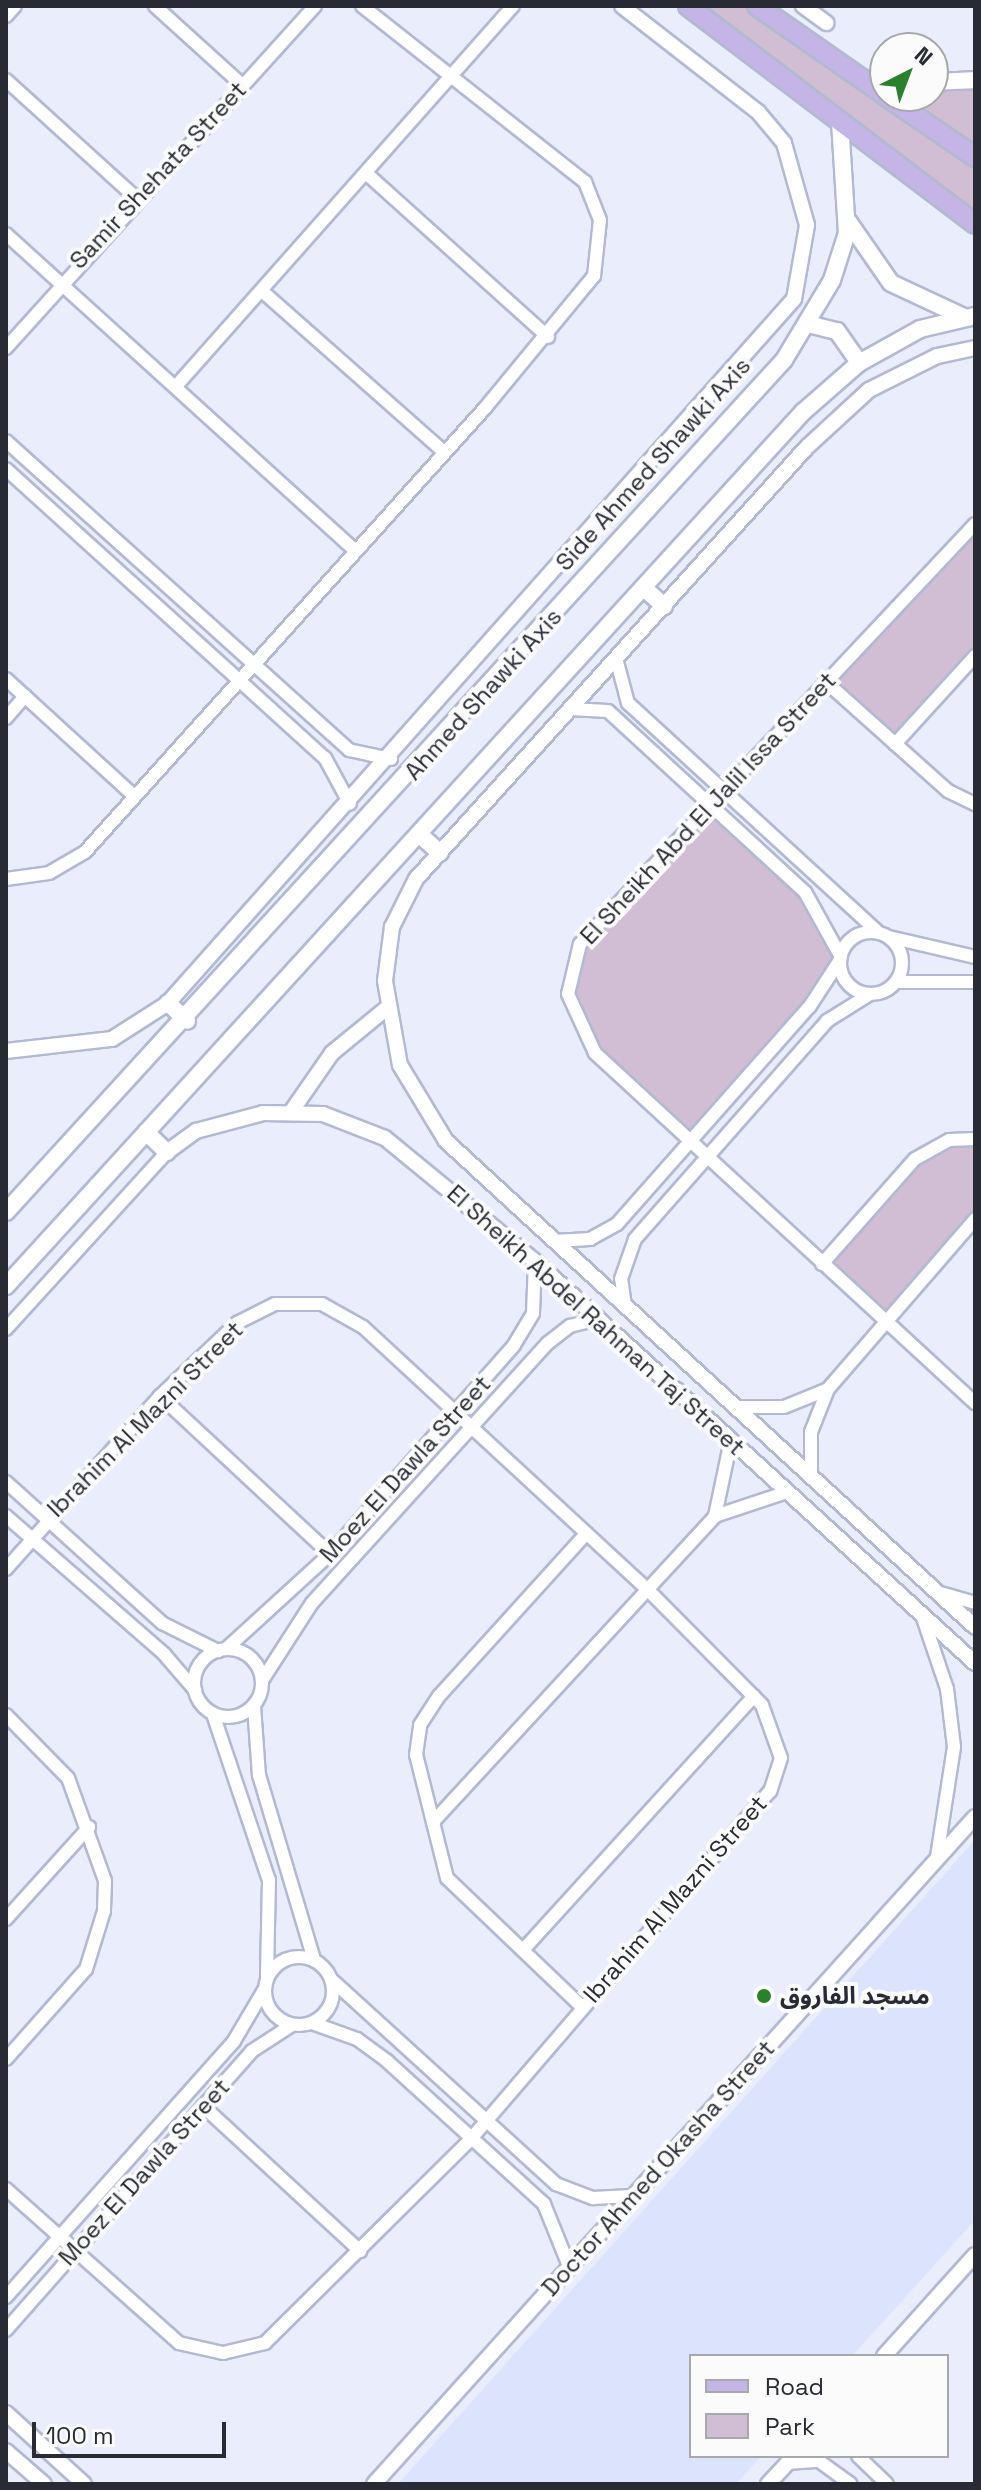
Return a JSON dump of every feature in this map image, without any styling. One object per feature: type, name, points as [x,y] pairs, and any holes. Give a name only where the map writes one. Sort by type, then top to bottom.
[{"type":"main road","points":[[688,6],[975,224]]},
{"type":"main road","points":[[757,6],[869,84]]},
{"type":"main road","points":[[863,80],[869,80]]},
{"type":"main road","points":[[949,81],[975,80]]},
{"type":"main road","points":[[909,112],[975,157]]},
{"type":"main road","name":"Ahmed Shawki Axis","points":[[6,1212],[187,1021],[808,324],[832,280],[848,220],[840,122]]},
{"type":"main road","points":[[848,220],[891,283],[970,316]]},
{"type":"main road","name":"Ahmed Shawki Axis","points":[[6,1286],[803,412],[859,363],[920,329],[970,316]]},
{"type":"main road","points":[[808,324],[837,331],[859,363]]},
{"type":"main road","points":[[644,588],[664,606]]},
{"type":"main road","points":[[419,834],[440,853]]},
{"type":"main road","points":[[168,1003],[187,1021]]},
{"type":"main road","points":[[146,1132],[167,1152]]},
{"type":"street","points":[[6,16],[15,6]]},
{"type":"street","points":[[155,6],[242,85]]},
{"type":"street","name":"Samir Shehata Street","points":[[6,348],[136,198],[315,6]]},
{"type":"street","points":[[6,879],[41,876],[85,852],[250,664],[548,337],[594,276],[599,207],[574,170],[362,6]]},
{"type":"street","points":[[177,385],[513,6]]},
{"type":"street","points":[[803,6],[826,23]]},
{"type":"street","name":"Side Ahmed Shawki Axis","points":[[6,1051],[112,1039],[168,1003],[391,759],[794,299],[807,225],[784,143],[758,112],[626,9]]},
{"type":"street","points":[[6,80],[136,198]]},
{"type":"street","points":[[366,173],[548,337]]},
{"type":"street","points":[[6,234],[177,385],[354,549]]},
{"type":"street","points":[[262,291],[443,451]]},
{"type":"street","points":[[291,1112],[332,1053],[388,1007],[392,927],[416,879],[836,416],[905,369],[975,348]]},
{"type":"street","points":[[6,441],[349,750],[391,759]]},
{"type":"street","points":[[6,469],[335,768],[350,804]]},
{"type":"street","name":"El Sheikh Abd El Jalil Issa Street","points":[[975,524],[580,944],[568,977],[573,1015],[595,1053],[975,1403]]},
{"type":"street","points":[[895,744],[975,656]]},
{"type":"street","points":[[616,658],[628,703],[883,935],[902,958],[896,982]]},
{"type":"street","points":[[6,679],[134,796]]},
{"type":"street","points":[[825,681],[948,791],[975,804]]},
{"type":"street","points":[[6,718],[25,696]]},
{"type":"street","points":[[570,709],[608,711],[805,892],[840,958],[848,983],[870,994]]},
{"type":"street","points":[[535,1261],[554,1241],[605,1233],[691,1142],[810,1006],[855,937],[883,935],[975,957]]},
{"type":"street","points":[[625,1306],[621,1279],[628,1251],[827,1021],[896,982],[975,982]]},
{"type":"street","name":"El Sheikh Abdel Rahman Taj Street","points":[[388,1007],[400,1065],[427,1118],[554,1241],[975,1627]]},
{"type":"street","name":"El Sheikh Abdel Rahman Taj Street","points":[[167,1152],[235,1116],[291,1112],[323,1114],[385,1138],[535,1261],[975,1663]]},
{"type":"street","points":[[822,1264],[915,1159],[949,1140],[975,1139]]},
{"type":"street","points":[[6,1329],[167,1152]]},
{"type":"street","points":[[811,1477],[811,1432],[828,1389],[975,1219]]},
{"type":"street","name":"Moez El Dawla Street","points":[[222,1650],[330,1554],[457,1413],[526,1330],[535,1261]]},
{"type":"street","name":"Ibrahim Al Mazni Street","points":[[6,1569],[46,1519],[160,1396],[255,1310],[298,1301],[344,1313],[457,1413],[647,1589],[754,1696],[779,1740],[770,1791],[581,2006],[470,2140],[283,2331],[223,2353],[179,2343],[6,2189]]},
{"type":"street","name":"Moez El Dawla Street","points":[[263,1679],[312,1603],[476,1431],[548,1343],[570,1326],[599,1319]]},
{"type":"street","points":[[735,1407],[784,1407],[828,1389]]},
{"type":"street","points":[[160,1396],[330,1554]]},
{"type":"street","points":[[715,1516],[731,1440]]},
{"type":"street","points":[[6,1482],[162,1623],[222,1650],[248,1656],[263,1679],[254,1706],[259,1775],[314,1960],[333,1981],[556,2184],[593,2198],[631,2196]]},
{"type":"street","points":[[433,1822],[715,1516],[787,1492]]},
{"type":"street","points":[[6,1516],[164,1654],[213,1714],[235,1717],[254,1706]]},
{"type":"street","points":[[581,2006],[447,1878],[416,1755],[420,1725],[586,1534]]},
{"type":"street","points":[[937,1592],[975,1603]]},
{"type":"street","points":[[922,1615],[947,1689],[954,1747],[935,1862]]},
{"type":"street","points":[[195,1690],[202,1662],[222,1650]]},
{"type":"street","points":[[523,1950],[754,1696]]},
{"type":"street","name":"Moez El Dawla Street","points":[[6,2297],[234,2041],[266,1984],[269,1880],[213,1714]]},
{"type":"street","points":[[6,1715],[68,1778],[89,1827],[105,1881],[98,1941],[86,1969],[6,2059]]},
{"type":"street","name":"Doctor Ahmed Okasha Street","points":[[374,2484],[975,1817]]},
{"type":"street","points":[[6,1919],[89,1827]]},
{"type":"street","points":[[314,1960],[292,1957],[266,1984],[275,2017],[292,2025],[312,2023],[364,2043],[544,2204],[569,2266]]},
{"type":"street","points":[[312,2023],[329,2009],[333,1981]]},
{"type":"street","name":"Moez El Dawla Street","points":[[6,2330],[252,2051],[292,2025]]},
{"type":"street","points":[[203,2106],[360,2251]]},
{"type":"street","points":[[886,2354],[975,2255]]},
{"type":"street","points":[[6,2413],[84,2484]]},
{"type":"street","points":[[6,2451],[41,2481],[56,2459]]},
{"type":"street","points":[[860,2458],[887,2484]]},
{"type":"street","points":[[768,2484],[790,2460],[819,2461],[851,2484]]},
{"type":"shaded area","points":[[975,1840],[975,2220],[854,2354],[689,2354],[689,2458],[759,2458],[736,2484],[398,2484]]},
{"type":"green space","points":[[688,6],[757,6],[863,80],[869,80],[869,112],[949,112],[949,81],[975,80],[975,224]]},
{"type":"green space","points":[[975,525],[975,656],[895,744],[825,681]]},
{"type":"green space","points":[[711,805],[805,892],[840,960],[691,1142],[595,1053],[573,1015],[573,960]]},
{"type":"green space","points":[[975,1139],[975,1219],[884,1322],[822,1264],[930,1147]]},
{"type":"place","name":"مسجد الفاروق","points":[[764,1996]]}]
